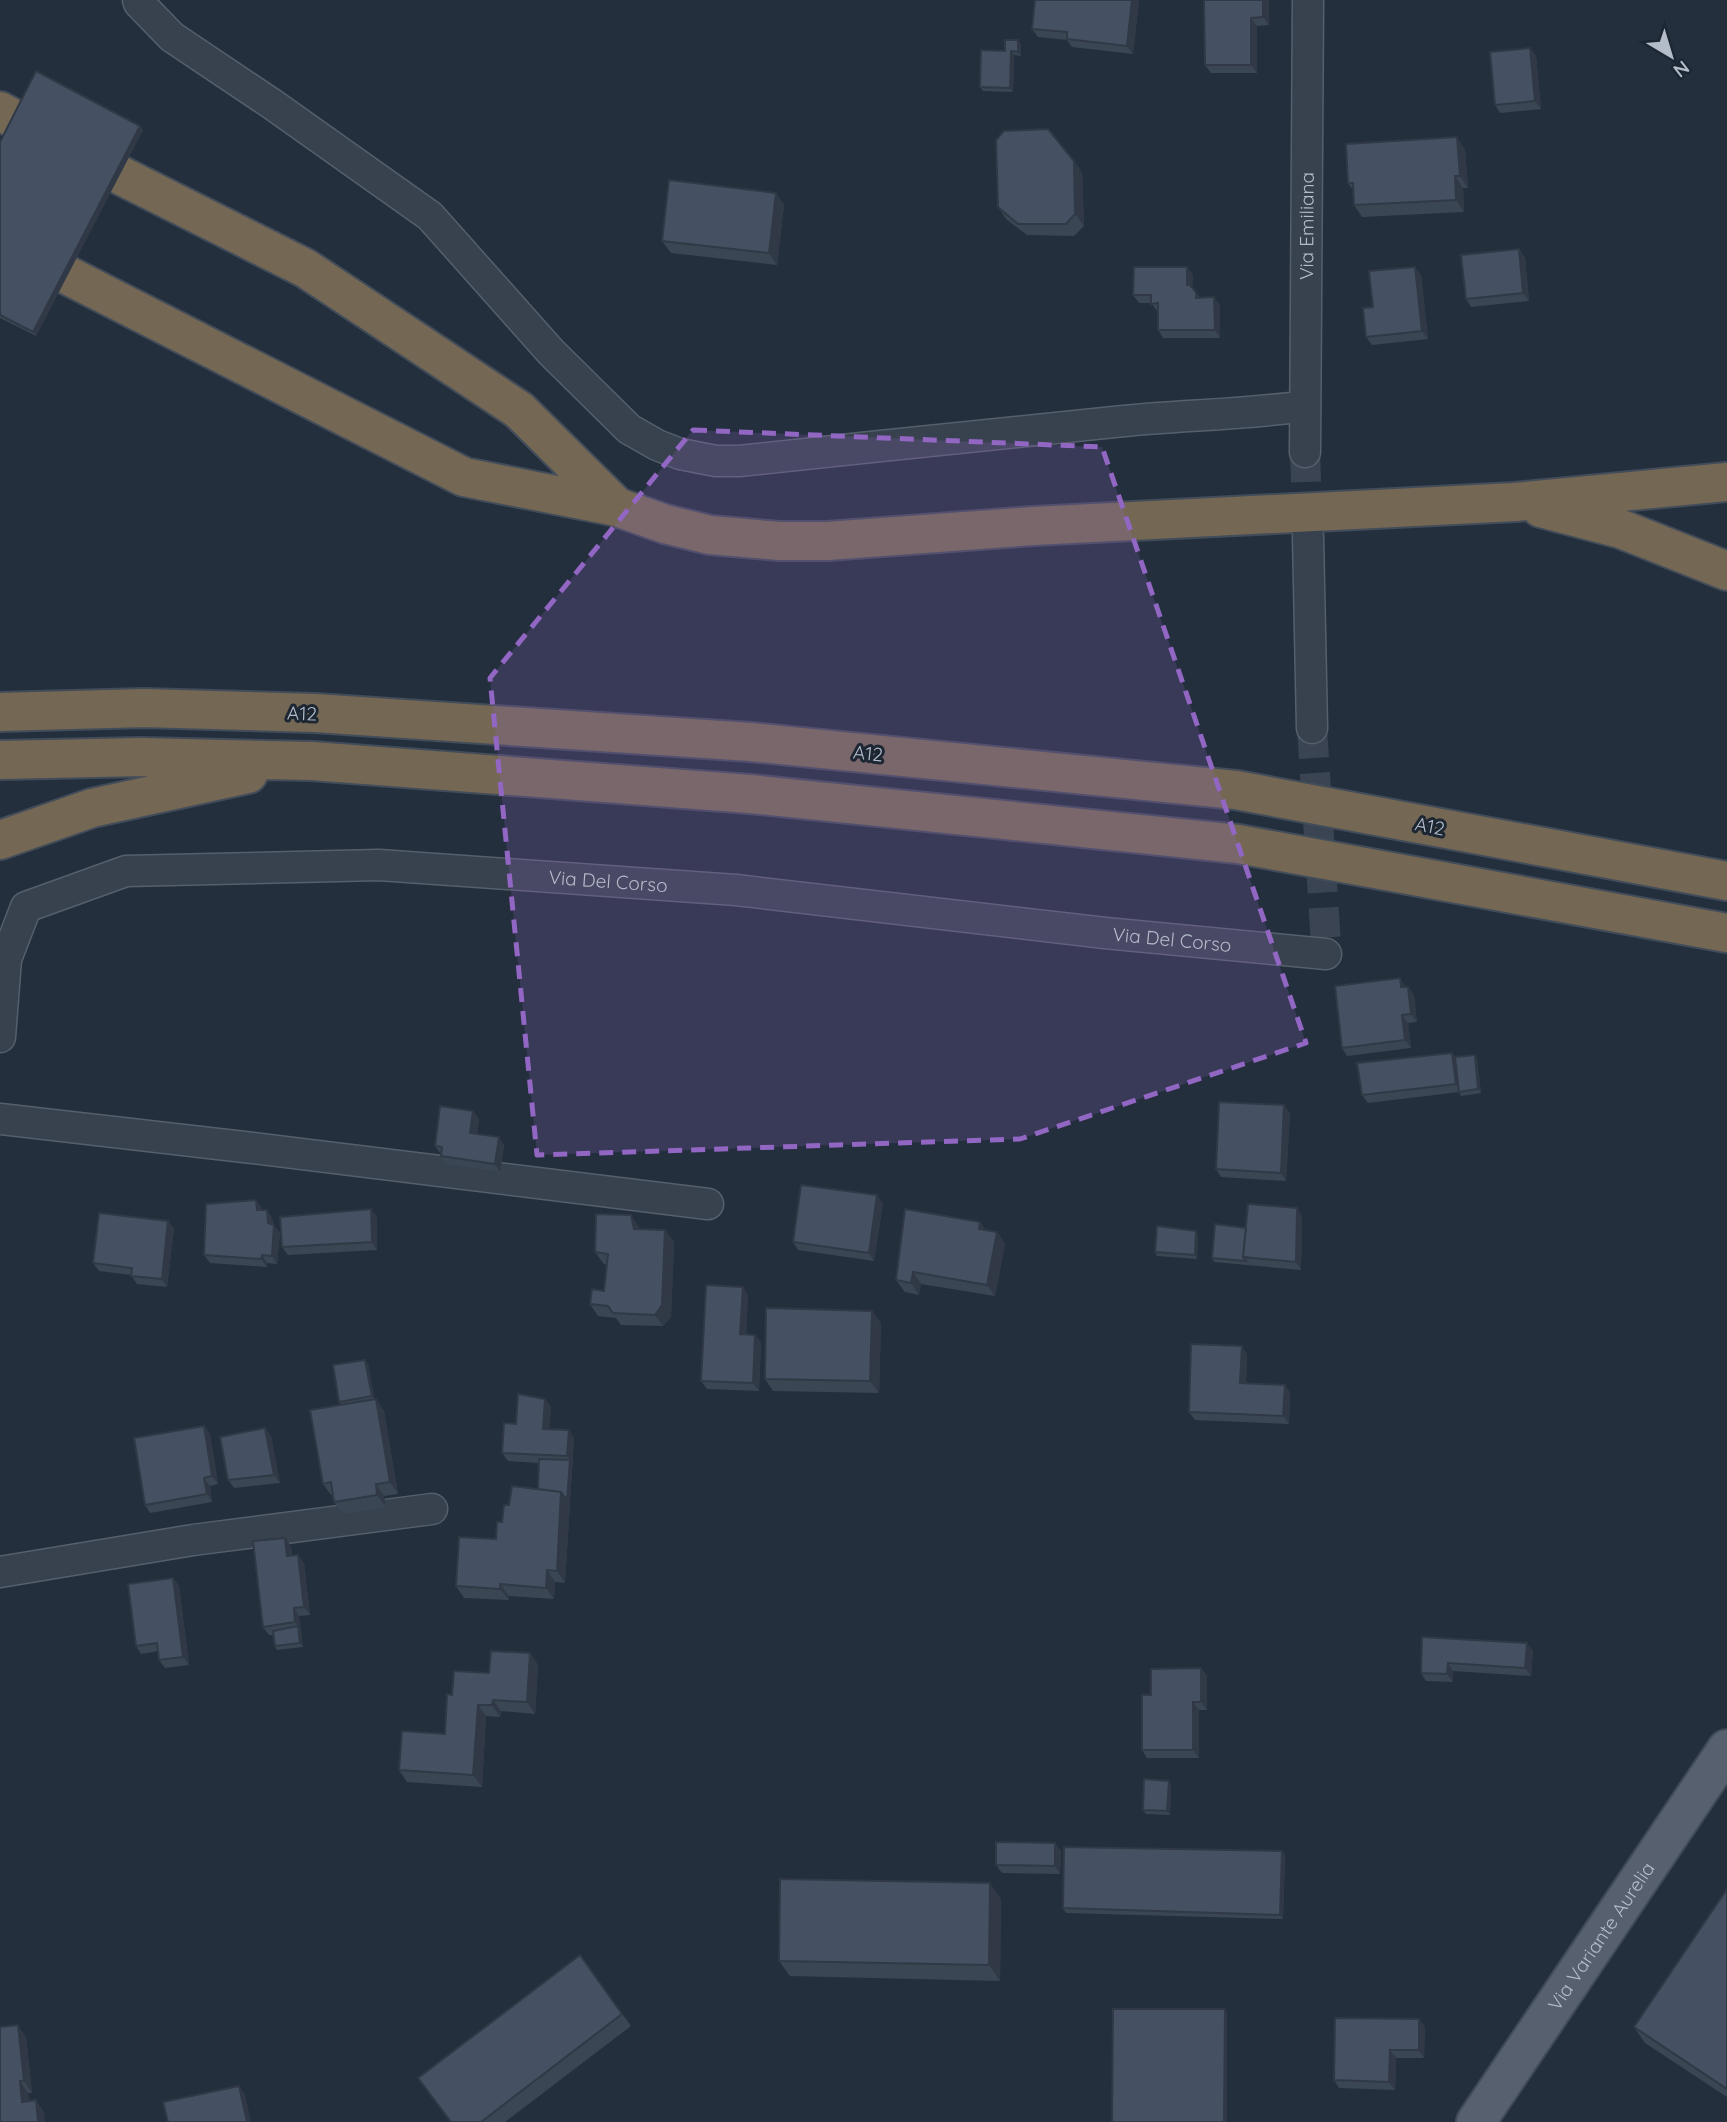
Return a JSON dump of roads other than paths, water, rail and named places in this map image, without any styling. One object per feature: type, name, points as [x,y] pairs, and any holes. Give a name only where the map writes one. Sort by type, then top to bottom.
[{"type":"highway","points":[[0,111],[70,150],[305,268],[519,410],[617,507]]},
{"type":"highway","points":[[0,241],[464,477],[617,507],[666,524],[710,535],[779,541],[827,541],[1033,526],[1516,502],[1727,482]]},
{"type":"highway","points":[[1516,502],[1621,529],[1727,570]]},
{"type":"highway","name":"A12","points":[[0,712],[144,708],[315,713],[792,746],[1236,790],[1727,881]]},
{"type":"highway","points":[[0,760],[141,757],[312,761],[750,794],[1238,844],[1727,933]]},
{"type":"highway","points":[[0,839],[92,808],[312,761]]},
{"type":"main road","name":"Via Variante Aurelia","points":[[1476,2122],[1727,1749]]},
{"type":"street","points":[[138,0],[172,37],[430,216],[551,352],[629,429],[680,454],[716,461],[739,461],[1022,430],[1305,406]]},
{"type":"street","name":"Via Emiliana","points":[[1305,452],[1308,0]]},
{"type":"street","points":[[1308,536],[1312,728]]},
{"type":"street","name":"Via Del Corso","points":[[0,1037],[6,959],[26,907],[126,871],[379,866],[709,888],[1105,933],[1326,954]]},
{"type":"street","points":[[0,1119],[708,1204]]},
{"type":"street","points":[[0,1572],[193,1540],[432,1509]]},
{"type":"tunnel","points":[[1305,452],[1308,532]]},
{"type":"tunnel","points":[[1312,728],[1326,944]]}]
